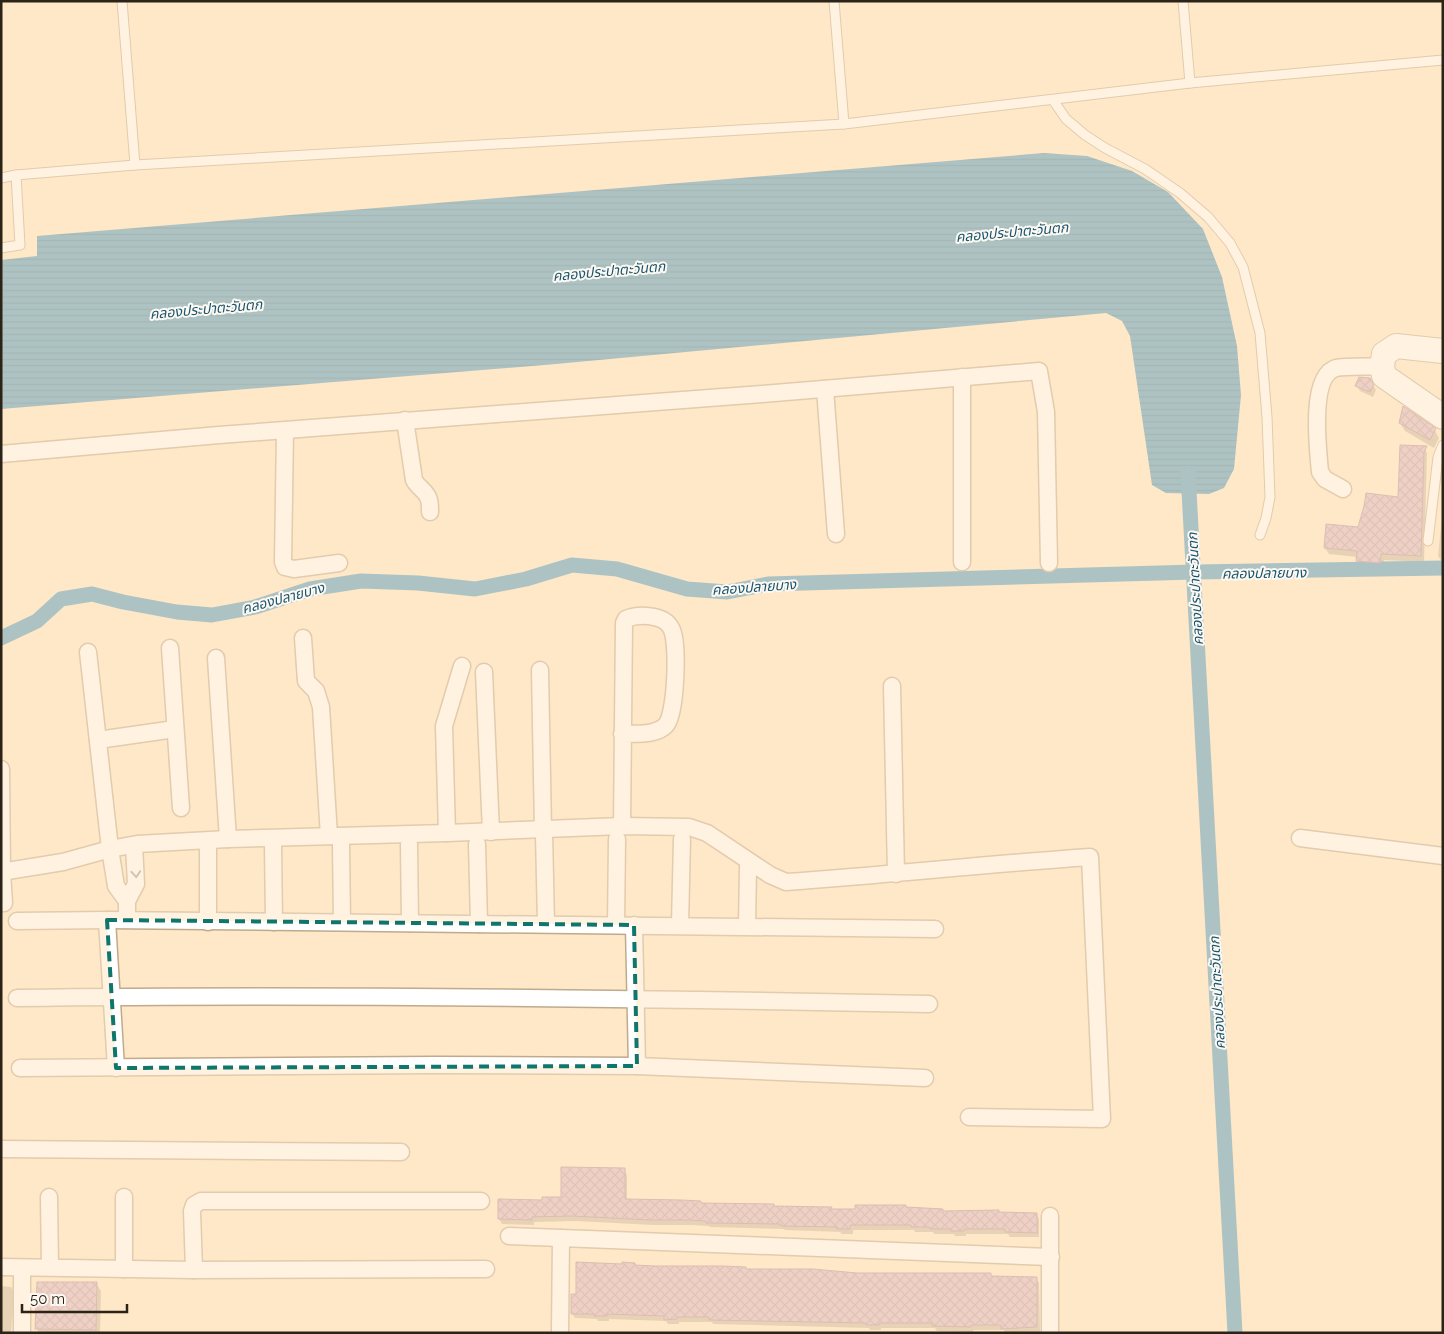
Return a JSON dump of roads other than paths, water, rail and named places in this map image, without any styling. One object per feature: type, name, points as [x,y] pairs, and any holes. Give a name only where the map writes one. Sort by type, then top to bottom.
[{"type":"street","points":[[1443,351],[1396,346],[1384,354],[1382,366],[1384,376],[1443,418]]},
{"type":"street","points":[[1343,489],[1325,479],[1320,472],[1317,405],[1320,389],[1325,376],[1335,368],[1382,366]]},
{"type":"street","points":[[1,454],[405,420],[1039,371],[1046,412],[1049,563]]},
{"type":"street","points":[[962,377],[962,562]]},
{"type":"street","points":[[824,389],[836,534]]},
{"type":"street","points":[[405,420],[414,480],[417,486],[425,492],[429,500],[430,512]]},
{"type":"street","points":[[285,431],[283,562],[285,567],[294,568],[339,563]]},
{"type":"street","points":[[616,925],[620,833],[624,623],[626,619],[631,617],[655,617],[664,620],[671,627],[674,636],[675,671],[671,714],[667,724],[655,732],[622,734]]},
{"type":"street","points":[[304,638],[306,681],[316,691],[321,708],[342,922]]},
{"type":"street","points":[[170,648],[181,808]]},
{"type":"street","points":[[88,652],[110,849],[116,886],[127,900]]},
{"type":"street","points":[[216,658],[228,839]]},
{"type":"street","points":[[447,834],[444,726],[462,666]]},
{"type":"street","points":[[540,670],[546,924]]},
{"type":"street","points":[[484,672],[491,832]]},
{"type":"street","points":[[892,686],[896,874]]},
{"type":"street","points":[[98,740],[175,729]]},
{"type":"street","points":[[1,769],[1,872],[4,903]]},
{"type":"street","points":[[1,872],[63,862],[110,849],[134,845],[228,839],[335,840],[491,832],[620,833],[689,827],[707,833],[770,875],[786,882],[1090,857],[1102,1119],[969,1118]]},
{"type":"street","points":[[680,926],[682,839]]},
{"type":"street","points":[[1307,839],[1443,856]]},
{"type":"street","points":[[273,844],[274,922]]},
{"type":"street","points":[[409,844],[410,923]]},
{"type":"street","points":[[477,844],[479,924]]},
{"type":"street","points":[[127,920],[127,900],[136,884],[134,845]]},
{"type":"street","points":[[208,845],[208,922]]},
{"type":"street","points":[[747,926],[748,867]]},
{"type":"street","points":[[107,920],[116,1068]]},
{"type":"street","points":[[17,921],[127,920],[935,929]]},
{"type":"street","points":[[634,925],[634,998],[637,1066]]},
{"type":"street","points":[[18,998],[112,996],[634,998],[929,1004]]},
{"type":"street","points":[[20,1068],[434,1065],[637,1066],[924,1078]]},
{"type":"street","points":[[1,1149],[401,1152]]},
{"type":"street","points":[[49,1197],[50,1267]]},
{"type":"street","points":[[124,1197],[124,1269]]},
{"type":"street","points":[[194,1270],[192,1211],[194,1205],[201,1201],[481,1201]]},
{"type":"street","points":[[1050,1216],[1050,1333]]},
{"type":"street","points":[[509,1236],[1051,1257]]},
{"type":"street","points":[[560,1333],[562,1238]]},
{"type":"street","points":[[1,1267],[194,1270],[486,1269]]},
{"type":"street","points":[[22,1268],[22,1333]]},
{"type":"lane","points":[[122,1],[135,165]]},
{"type":"lane","points":[[834,1],[844,124]]},
{"type":"lane","points":[[1183,1],[1190,83]]},
{"type":"lane","points":[[1,178],[16,175],[135,165],[844,124],[1190,83],[1443,60]]},
{"type":"lane","points":[[1053,100],[1066,119],[1085,136],[1145,169],[1180,193],[1208,217],[1230,243],[1243,266],[1260,334],[1266,417],[1270,497],[1260,535]]},
{"type":"lane","points":[[1,248],[20,245],[16,175]]},
{"type":"lane","points":[[1428,541],[1438,457],[1443,444]]},
{"type":"water","points":[[1044,153],[1087,156],[1132,171],[1168,192],[1203,229],[1222,277],[1237,346],[1241,395],[1234,469],[1224,488],[1209,494],[1166,493],[1152,485],[1130,336],[1122,321],[1106,313],[556,364],[1,409],[1,260],[37,256],[37,236]]},
{"type":"waterway","name":"คลองประปาตะวันตก","points":[[1188,473],[1235,1333]]},
{"type":"waterway","name":"คลองปลายบาง","points":[[1,638],[37,621],[61,599],[92,594],[177,612],[212,615],[255,607],[310,589],[361,581],[418,583],[475,589],[526,579],[572,565],[617,569],[687,589],[727,592],[768,584],[1195,572],[1443,568]]}]
